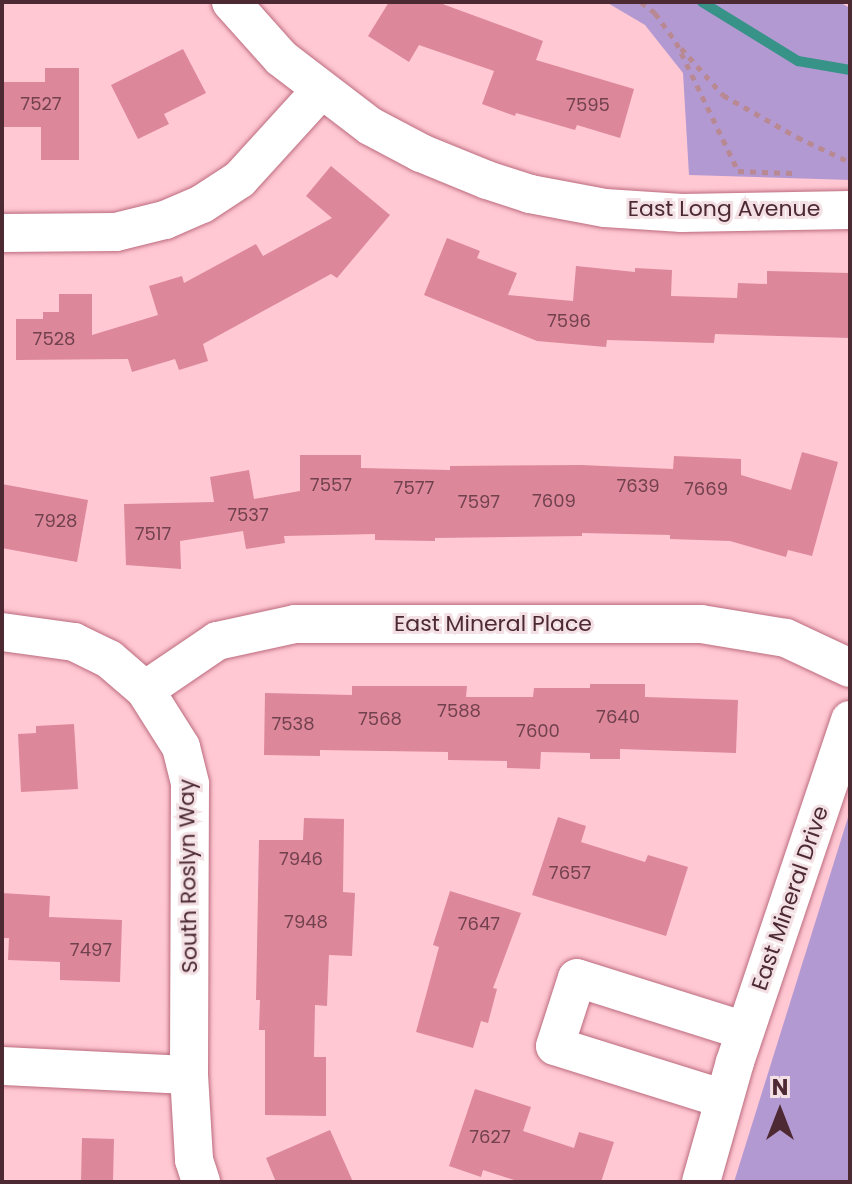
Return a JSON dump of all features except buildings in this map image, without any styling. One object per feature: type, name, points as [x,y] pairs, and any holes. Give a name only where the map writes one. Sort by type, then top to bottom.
[{"type":"street","name":"East Long Avenue","points":[[231,2],[281,58],[320,91],[370,126],[421,153],[530,194],[605,208],[682,213],[850,210]]},
{"type":"street","points":[[2,233],[116,232],[165,220],[202,204],[240,179],[320,91]]},
{"type":"street","name":"East Mineral Place","points":[[145,690],[217,641],[295,624],[701,624],[786,638],[850,668]]},
{"type":"street","name":"South Roslyn Way","points":[[2,632],[74,642],[109,659],[145,690],[181,747],[190,784],[189,1075],[194,1160],[201,1182]]},
{"type":"street","name":"East Mineral Drive","points":[[701,1182],[745,1031],[850,720]]},
{"type":"street","points":[[724,1099],[555,1046],[559,1032],[577,978],[745,1031]]},
{"type":"street","points":[[2,1066],[189,1075]]},
{"type":"path","points":[[641,2],[655,13],[723,95],[797,137],[850,162]]},
{"type":"path","points":[[676,42],[738,171],[802,173]]},
{"type":"shaded area","points":[[606,2],[839,2],[850,8],[850,180],[689,175],[683,73],[645,25]]},
{"type":"shaded area","points":[[850,811],[850,1182],[734,1182]]},
{"type":"waterway","points":[[702,2],[798,61],[850,70]]}]
